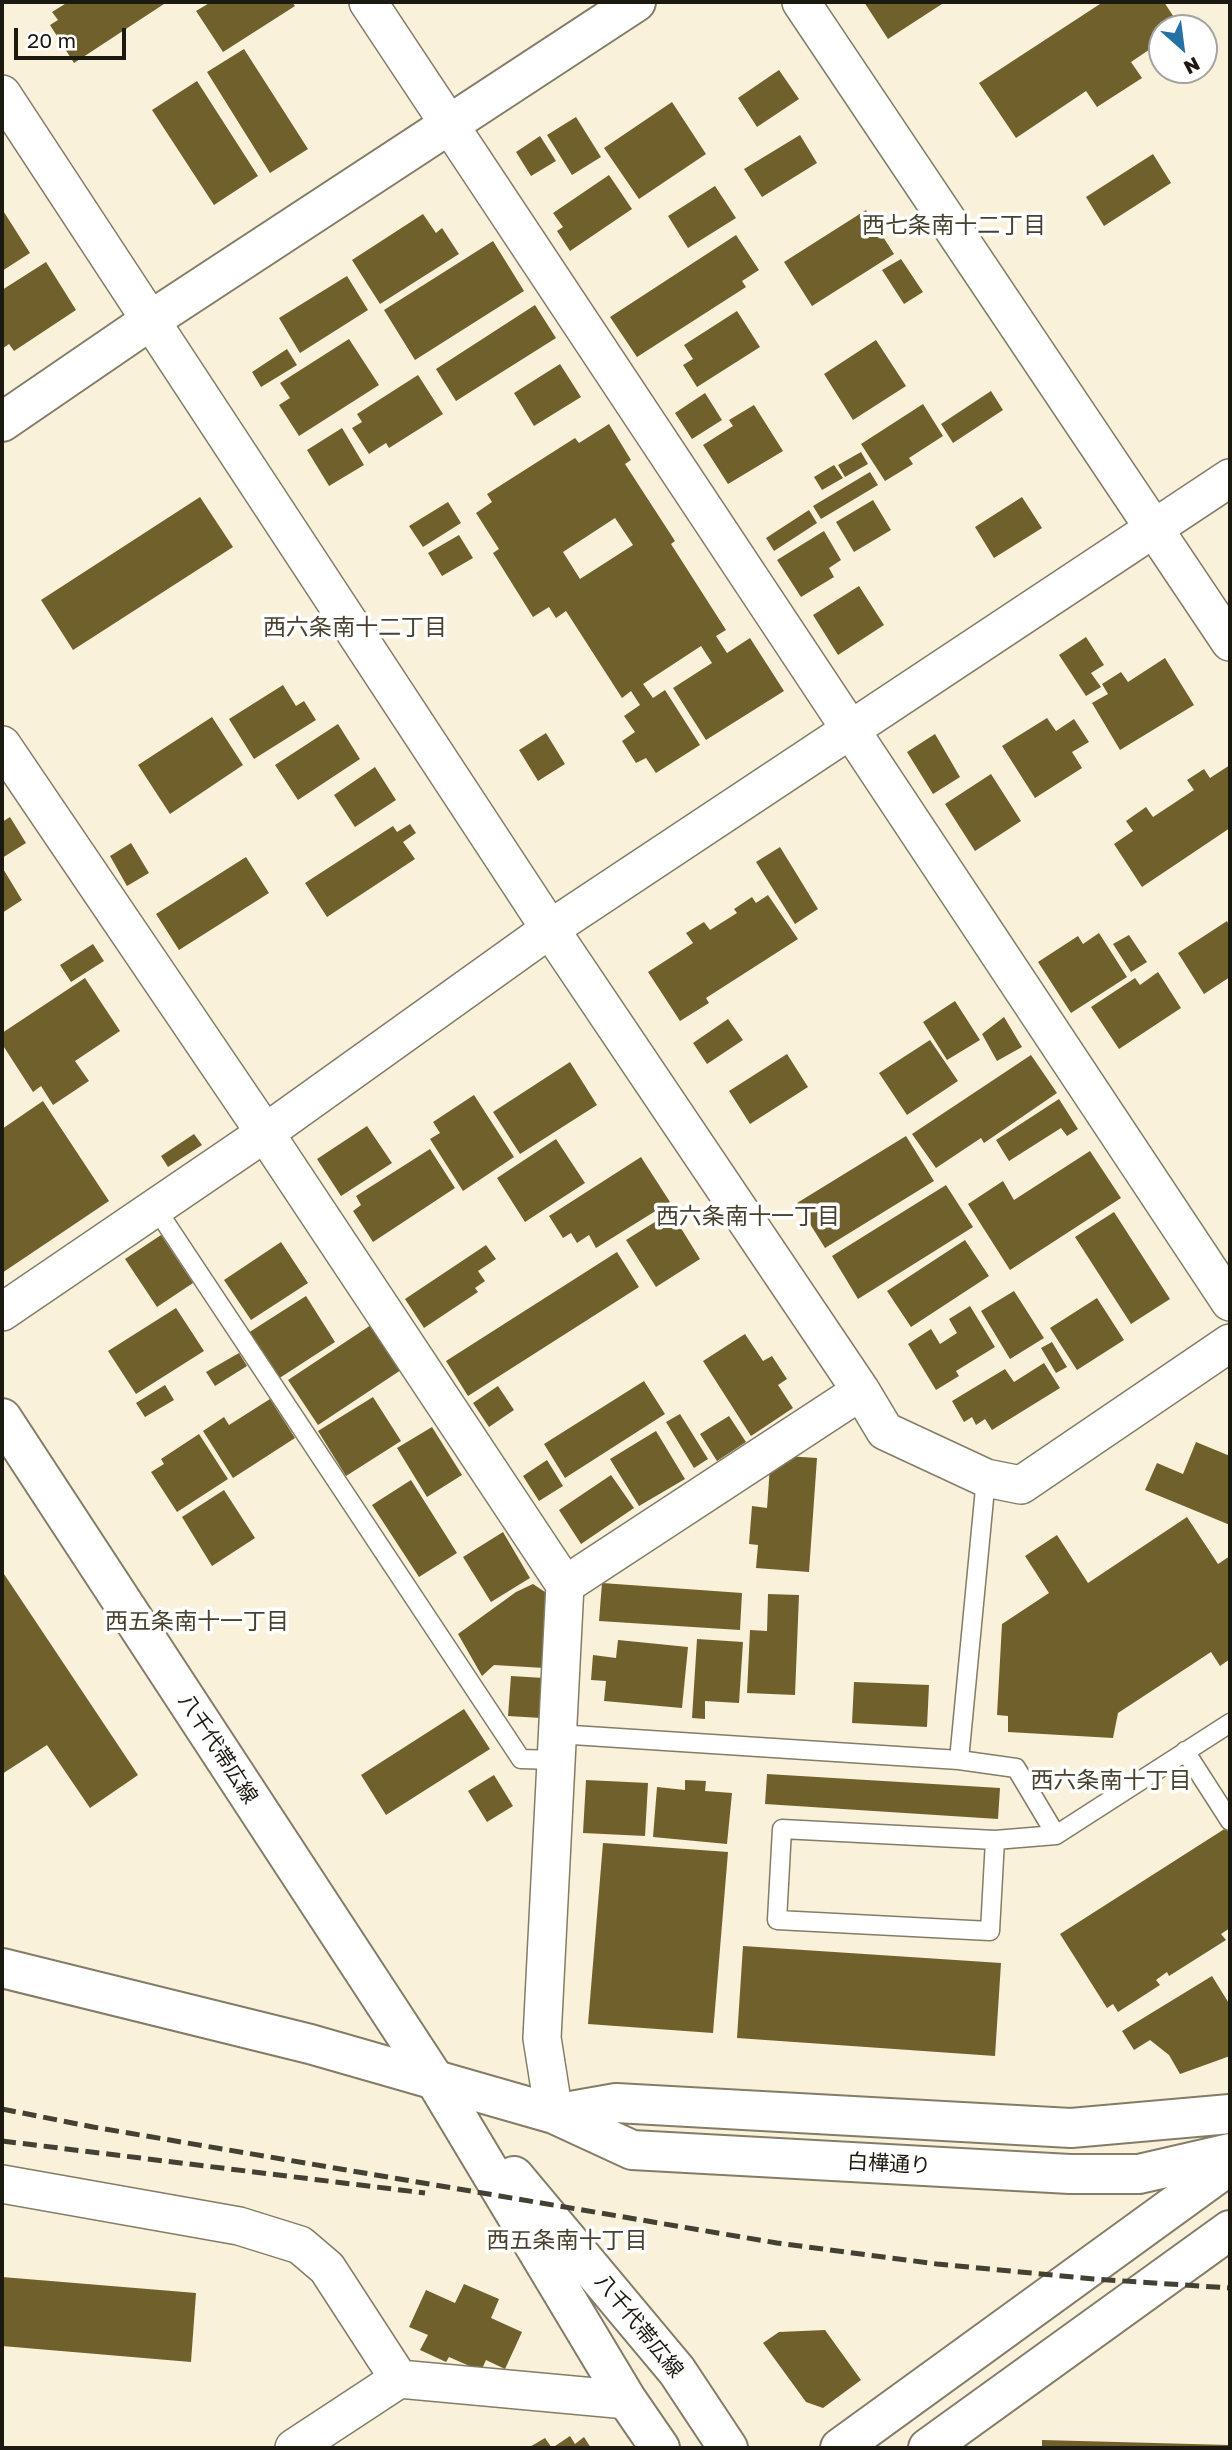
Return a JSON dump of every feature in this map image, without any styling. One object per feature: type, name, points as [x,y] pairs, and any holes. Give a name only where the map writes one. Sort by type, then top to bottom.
[{"type":"street","points":[[368,2],[1230,1302]]},
{"type":"street","points":[[2,422],[152,320],[636,2]]},
{"type":"street","points":[[801,2],[1230,642]]},
{"type":"street","points":[[2,94],[550,929],[861,1391],[885,1431],[986,1478],[1021,1485],[1230,1343]]},
{"type":"street","points":[[2,1312],[264,1133],[550,929],[1230,478]]},
{"type":"street","points":[[2,746],[565,1584],[542,2038],[554,2115]]},
{"type":"street","points":[[565,1584],[861,1391]]},
{"type":"street","name":"八千代帯広線","points":[[2,1418],[435,2080],[627,2400],[660,2448]]},
{"type":"street","name":"白樺通り","points":[[2,1968],[310,2044],[435,2080],[554,2115],[632,2150],[1070,2174],[1139,2174],[1230,2153]]},
{"type":"street","name":"八千代帯広線","points":[[435,2080],[677,2371],[728,2448]]},
{"type":"street","name":"白樺通り","points":[[554,2115],[616,2103],[1071,2128],[1230,2114]]},
{"type":"street","points":[[840,2448],[1230,2165]]},
{"type":"street","points":[[1139,2174],[1154,2195],[1145,2226]]},
{"type":"street","points":[[2,2185],[239,2226],[300,2245],[327,2268],[399,2379]]},
{"type":"street","points":[[928,2448],[1230,2230]]},
{"type":"street","points":[[294,2448],[399,2379],[627,2400]]},
{"type":"lane","points":[[155,1208],[521,1759],[557,1747],[959,1760],[1016,1768],[1056,1835]]},
{"type":"lane","points":[[959,1760],[986,1478]]},
{"type":"lane","points":[[995,1840],[990,1931],[777,1920],[782,1829],[995,1840],[1056,1835],[1230,1723]]},
{"type":"lane","points":[[1185,1751],[1230,1821]]},
{"type":"building","points":[[68,2],[167,2],[74,63],[50,25],[58,20],[52,12]]},
{"type":"building","points":[[211,2],[292,2],[295,6],[223,52],[196,11]]},
{"type":"building","points":[[864,2],[945,2],[888,39]]},
{"type":"building","points":[[1103,2],[1164,2],[1172,14],[1148,14],[1148,50],[1131,62],[1142,78],[1097,107],[1086,91],[1016,138],[979,83]]},
{"type":"building","points":[[244,49],[308,149],[270,173],[207,72]]},
{"type":"building","points":[[779,70],[799,99],[757,127],[738,98]]},
{"type":"building","points":[[197,81],[258,176],[214,205],[152,110]]},
{"type":"building","points":[[672,102],[706,154],[639,199],[604,148]]},
{"type":"building","points":[[576,117],[601,157],[572,175],[547,135]]},
{"type":"building","points":[[800,135],[817,163],[762,197],[744,169]]},
{"type":"building","points":[[540,136],[556,161],[531,176],[516,152]]},
{"type":"building","points":[[1153,154],[1171,183],[1104,226],[1086,197]]},
{"type":"building","points":[[609,175],[632,209],[570,251],[557,231],[563,227],[553,213]]},
{"type":"building","points":[[715,186],[736,218],[688,248],[668,216]]},
{"type":"building","points":[[2,209],[30,253],[2,271]]},
{"type":"building","points":[[866,210],[894,254],[812,306],[784,262]]},
{"type":"building","points":[[423,214],[436,233],[442,228],[459,254],[380,304],[352,260]]},
{"type":"building","points":[[736,235],[759,270],[742,281],[746,287],[637,357],[610,317]]},
{"type":"building","points":[[493,241],[524,291],[415,360],[384,310]]},
{"type":"building","points":[[901,259],[923,292],[904,304],[882,270]]},
{"type":"building","points":[[46,262],[76,310],[14,351],[9,344],[2,349],[2,290]]},
{"type":"building","points":[[347,276],[368,310],[300,353],[279,318]]},
{"type":"building","points":[[535,305],[556,338],[456,401],[436,369]]},
{"type":"building","points":[[737,311],[760,347],[697,387],[683,365],[693,359],[684,345]]},
{"type":"building","points":[[349,339],[379,385],[299,436],[279,405],[290,398],[280,383]]},
{"type":"building","points":[[876,340],[906,386],[853,420],[824,374]]},
{"type":"building","points":[[287,349],[297,365],[261,387],[252,372]]},
{"type":"building","points":[[560,364],[581,397],[534,426],[514,393]]},
{"type":"building","points":[[418,375],[443,414],[389,448],[386,443],[369,454],[352,428],[362,422],[357,414]]},
{"type":"building","points":[[991,391],[1003,410],[953,443],[941,424]]},
{"type":"building","points":[[705,393],[722,420],[692,439],[675,413]]},
{"type":"building","points":[[923,404],[943,436],[909,458],[913,464],[885,481],[861,444]]},
{"type":"building","points":[[754,405],[783,451],[728,484],[703,445],[733,426],[729,420]]},
{"type":"building","points":[[609,424],[631,460],[625,464],[675,541],[671,544],[726,630],[716,636],[727,653],[750,638],[784,691],[706,740],[673,688],[712,663],[701,646],[643,684],[653,698],[665,690],[700,745],[656,773],[646,758],[636,763],[622,741],[635,732],[624,716],[640,705],[631,691],[622,698],[566,611],[556,618],[549,607],[533,617],[493,553],[499,549],[476,513],[492,502],[487,494],[575,438],[579,443]],"holes":[[[615,518],[633,545],[580,579],[563,552]]]},
{"type":"building","points":[[342,428],[364,465],[329,486],[307,450]]},
{"type":"building","points":[[861,452],[868,464],[845,477],[838,465]]},
{"type":"building","points":[[834,465],[843,478],[822,490],[814,477]]},
{"type":"building","points":[[870,472],[878,485],[821,519],[813,506]]},
{"type":"building","points":[[200,497],[233,547],[73,650],[41,600]]},
{"type":"building","points":[[1022,497],[1042,528],[994,558],[975,527]]},
{"type":"building","points":[[873,500],[891,530],[854,552],[836,522]]},
{"type":"building","points":[[448,502],[461,523],[423,547],[409,526]]},
{"type":"building","points":[[809,510],[817,523],[774,551],[766,538]]},
{"type":"building","points":[[824,531],[841,560],[829,568],[834,577],[801,597],[777,560]]},
{"type":"building","points":[[459,535],[473,558],[442,576],[428,553]]},
{"type":"building","points":[[859,586],[884,625],[838,655],[813,615]]},
{"type":"building","points":[[1086,637],[1104,665],[1091,673],[1101,687],[1086,696],[1059,655]]},
{"type":"building","points":[[1165,658],[1194,705],[1120,750],[1092,703],[1108,694],[1102,684],[1121,672],[1128,682]]},
{"type":"building","points":[[283,685],[296,706],[304,701],[316,720],[254,759],[229,719]]},
{"type":"building","points":[[212,717],[243,765],[170,814],[138,765]]},
{"type":"building","points":[[1047,718],[1056,731],[1074,719],[1089,742],[1072,752],[1082,768],[1035,798],[1002,746]]},
{"type":"building","points":[[338,724],[360,759],[298,800],[275,765]]},
{"type":"building","points":[[546,733],[565,764],[538,781],[519,750]]},
{"type":"building","points":[[935,734],[960,777],[933,794],[907,752]]},
{"type":"building","points":[[1230,765],[1230,828],[1142,887],[1114,844],[1133,831],[1126,821],[1146,807],[1153,817],[1194,790],[1187,780],[1204,769],[1210,778]]},
{"type":"building","points":[[375,767],[396,800],[355,827],[334,795]]},
{"type":"building","points":[[991,774],[1021,821],[975,851],[945,804]]},
{"type":"building","points":[[10,817],[26,843],[2,858],[2,822]]},
{"type":"building","points":[[410,824],[416,833],[403,842],[415,859],[327,917],[305,883],[393,826],[397,832]]},
{"type":"building","points":[[131,843],[149,873],[127,886],[110,856]]},
{"type":"building","points":[[780,847],[818,909],[795,924],[756,862]]},
{"type":"building","points":[[246,857],[269,893],[179,950],[156,914]]},
{"type":"building","points":[[2,867],[22,900],[2,913]]},
{"type":"building","points":[[768,895],[798,939],[706,998],[709,1003],[680,1021],[648,972],[693,943],[686,933],[704,922],[710,930],[737,913],[734,909],[752,897],[756,903]]},
{"type":"building","points":[[1227,921],[1230,927],[1230,977],[1204,994],[1178,953]]},
{"type":"building","points":[[1099,933],[1127,977],[1071,1013],[1038,962],[1078,936],[1083,944]]},
{"type":"building","points":[[1129,935],[1147,962],[1131,972],[1113,944]]},
{"type":"building","points":[[93,944],[104,961],[71,982],[60,965]]},
{"type":"building","points":[[1158,972],[1181,1008],[1119,1049],[1091,1007],[1135,978],[1140,985]]},
{"type":"building","points":[[85,978],[120,1031],[75,1061],[89,1081],[53,1105],[41,1086],[33,1092],[2,1044],[2,1033]]},
{"type":"building","points":[[955,1001],[980,1040],[947,1060],[923,1022]]},
{"type":"building","points":[[1004,1017],[1022,1047],[997,1061],[982,1034]]},
{"type":"building","points":[[728,1019],[743,1040],[707,1064],[693,1043]]},
{"type":"building","points":[[930,1040],[958,1081],[907,1115],[879,1073]]},
{"type":"building","points":[[787,1054],[808,1087],[750,1124],[729,1091]]},
{"type":"building","points":[[1031,1055],[1057,1093],[984,1143],[981,1138],[936,1168],[912,1134]]},
{"type":"building","points":[[570,1062],[597,1105],[520,1154],[493,1112]]},
{"type":"building","points":[[474,1095],[514,1157],[463,1191],[430,1139],[440,1133],[433,1122]]},
{"type":"building","points":[[1059,1099],[1078,1129],[1067,1136],[1061,1128],[1009,1161],[996,1140]]},
{"type":"building","points":[[43,1101],[109,1201],[2,1273],[2,1129]]},
{"type":"building","points":[[367,1126],[392,1163],[341,1196],[317,1159]]},
{"type":"building","points":[[194,1134],[202,1145],[168,1167],[161,1156]]},
{"type":"building","points":[[906,1136],[934,1181],[825,1248],[797,1203]]},
{"type":"building","points":[[556,1139],[585,1183],[525,1222],[497,1178]]},
{"type":"building","points":[[430,1149],[455,1188],[373,1242],[353,1211],[361,1205],[356,1196]]},
{"type":"building","points":[[1090,1151],[1121,1198],[1010,1270],[968,1204],[1003,1181],[1014,1200]]},
{"type":"building","points":[[641,1157],[670,1202],[596,1248],[589,1235],[577,1243],[571,1233],[563,1238],[549,1216]]},
{"type":"building","points":[[946,1185],[973,1227],[858,1299],[832,1256]]},
{"type":"building","points":[[671,1212],[700,1259],[656,1287],[626,1240]]},
{"type":"building","points":[[1114,1212],[1170,1299],[1131,1324],[1075,1237]]},
{"type":"building","points":[[161,1235],[193,1283],[157,1307],[125,1259]]},
{"type":"building","points":[[965,1240],[989,1276],[911,1327],[887,1291]]},
{"type":"building","points":[[281,1242],[308,1283],[251,1320],[224,1280]]},
{"type":"building","points":[[486,1245],[496,1259],[478,1271],[485,1281],[475,1288],[478,1292],[424,1328],[405,1299]]},
{"type":"building","points":[[617,1252],[639,1287],[468,1396],[446,1361]]},
{"type":"building","points":[[1014,1291],[1044,1338],[1010,1359],[981,1311]]},
{"type":"building","points":[[306,1296],[335,1342],[278,1379],[248,1333]]},
{"type":"building","points":[[1097,1298],[1124,1340],[1077,1370],[1050,1328]]},
{"type":"building","points":[[970,1306],[995,1347],[956,1371],[959,1376],[936,1390],[908,1344],[931,1329],[940,1344],[957,1333],[949,1319]]},
{"type":"building","points":[[176,1308],[204,1351],[136,1394],[108,1351]]},
{"type":"building","points":[[371,1325],[401,1370],[318,1425],[288,1380]]},
{"type":"building","points":[[745,1334],[763,1361],[772,1356],[787,1379],[778,1385],[793,1408],[751,1436],[703,1361]]},
{"type":"building","points":[[1052,1342],[1067,1367],[1056,1373],[1041,1348]]},
{"type":"building","points":[[239,1353],[247,1366],[215,1386],[206,1372]]},
{"type":"building","points":[[1044,1363],[1060,1388],[992,1430],[985,1419],[976,1425],[972,1417],[964,1422],[952,1401],[1005,1369],[1014,1382]]},
{"type":"building","points":[[644,1381],[665,1414],[565,1478],[544,1444]]},
{"type":"building","points":[[165,1385],[174,1400],[145,1417],[136,1403]]},
{"type":"building","points":[[498,1386],[514,1410],[489,1427],[473,1403]]},
{"type":"building","points":[[373,1397],[401,1441],[346,1476],[318,1431]]},
{"type":"building","points":[[270,1399],[295,1438],[233,1478],[203,1431],[224,1417],[229,1425]]},
{"type":"building","points":[[680,1414],[708,1459],[694,1468],[666,1422]]},
{"type":"building","points":[[729,1416],[746,1442],[717,1461],[700,1434]]},
{"type":"building","points":[[432,1427],[462,1475],[427,1497],[397,1448]]},
{"type":"building","points":[[656,1431],[685,1479],[639,1506],[610,1459]]},
{"type":"building","points":[[199,1434],[228,1479],[177,1512],[151,1472],[164,1464],[161,1459]]},
{"type":"building","points":[[1196,1442],[1230,1456],[1230,1525],[1145,1490],[1157,1463],[1183,1474]]},
{"type":"building","points":[[786,1456],[817,1458],[809,1572],[756,1568],[758,1545],[749,1544],[752,1506],[767,1508],[770,1466]]},
{"type":"building","points":[[547,1460],[563,1486],[539,1501],[523,1476]]},
{"type":"building","points":[[611,1475],[634,1508],[581,1544],[559,1510]]},
{"type":"building","points":[[411,1480],[457,1553],[419,1577],[372,1505]]},
{"type":"building","points":[[224,1490],[255,1538],[212,1566],[182,1517]]},
{"type":"building","points":[[1187,1517],[1218,1564],[1230,1556],[1230,1659],[1220,1666],[1211,1652],[1118,1713],[1113,1738],[1008,1732],[1008,1716],[997,1715],[1002,1624],[1049,1593],[1025,1556],[1057,1535],[1088,1583]]},
{"type":"building","points":[[503,1532],[530,1578],[491,1602],[463,1557]]},
{"type":"building","points":[[2,1571],[138,1775],[90,1808],[47,1745],[2,1774]]},
{"type":"building","points":[[602,1583],[742,1593],[740,1630],[599,1621]]},
{"type":"building","points":[[533,1584],[548,1594],[544,1668],[494,1665],[482,1676],[458,1634],[516,1592]]},
{"type":"building","points":[[768,1594],[799,1595],[795,1695],[747,1693],[750,1630],[767,1631]]},
{"type":"building","points":[[697,1639],[743,1642],[739,1703],[705,1701],[705,1719],[692,1718]]},
{"type":"building","points":[[618,1640],[688,1647],[682,1708],[604,1701],[606,1681],[591,1680],[593,1655],[616,1658]]},
{"type":"building","points":[[511,1676],[544,1678],[541,1718],[508,1716]]},
{"type":"building","points":[[854,1682],[929,1685],[927,1727],[852,1723]]},
{"type":"building","points":[[464,1709],[490,1749],[386,1815],[361,1775]]},
{"type":"building","points":[[767,1774],[1000,1788],[998,1819],[765,1804]]},
{"type":"building","points":[[494,1775],[513,1806],[487,1822],[468,1791]]},
{"type":"building","points":[[586,1780],[648,1783],[645,1836],[583,1833]]},
{"type":"building","points":[[685,1780],[706,1781],[705,1791],[732,1793],[727,1844],[653,1837],[657,1787],[685,1790]]},
{"type":"building","points":[[1226,1828],[1230,1834],[1230,1928],[1221,1934],[1226,1940],[1169,1976],[1167,1972],[1156,1980],[1160,1985],[1118,2012],[1113,2004],[1107,2008],[1060,1934]]},
{"type":"building","points":[[603,1843],[728,1852],[713,2033],[588,2024]]},
{"type":"building","points":[[743,1946],[1001,1963],[995,2056],[737,2038]]},
{"type":"building","points":[[1212,1976],[1230,2005],[1230,2056],[1180,2074],[1169,2055],[1150,2040],[1134,2050],[1122,2031]]},
{"type":"building","points":[[2,2277],[196,2293],[191,2362],[2,2346]]},
{"type":"building","points":[[464,2284],[499,2299],[491,2318],[522,2332],[505,2369],[486,2360],[481,2371],[449,2357],[446,2362],[420,2350],[428,2335],[409,2327],[426,2290],[455,2303]]},
{"type":"building","points":[[825,2330],[861,2380],[823,2408],[806,2402],[763,2343],[779,2332]]},
{"type":"building","points":[[570,2436],[575,2444],[584,2437],[591,2448],[552,2448]]},
{"type":"building","points":[[545,2438],[552,2448],[528,2448]]},
{"type":"building","points":[[1042,2440],[1229,2445],[1229,2448],[1042,2448]]},
{"type":"railway","points":[[2,2109],[93,2127],[777,2243],[937,2264],[1094,2279],[1230,2288]]},
{"type":"railway","points":[[2,2141],[425,2193]]},
{"type":"district","name":"西七条南十二丁目","points":[[954,226]]},
{"type":"district","name":"西六条南十二丁目","points":[[355,628]]},
{"type":"district","name":"西六条南十一丁目","points":[[748,1217]]},
{"type":"district","name":"西五条南十一丁目","points":[[197,1622]]},
{"type":"district","name":"西六条南十丁目","points":[[1111,1781]]},
{"type":"district","name":"西五条南十丁目","points":[[567,2241]]}]
